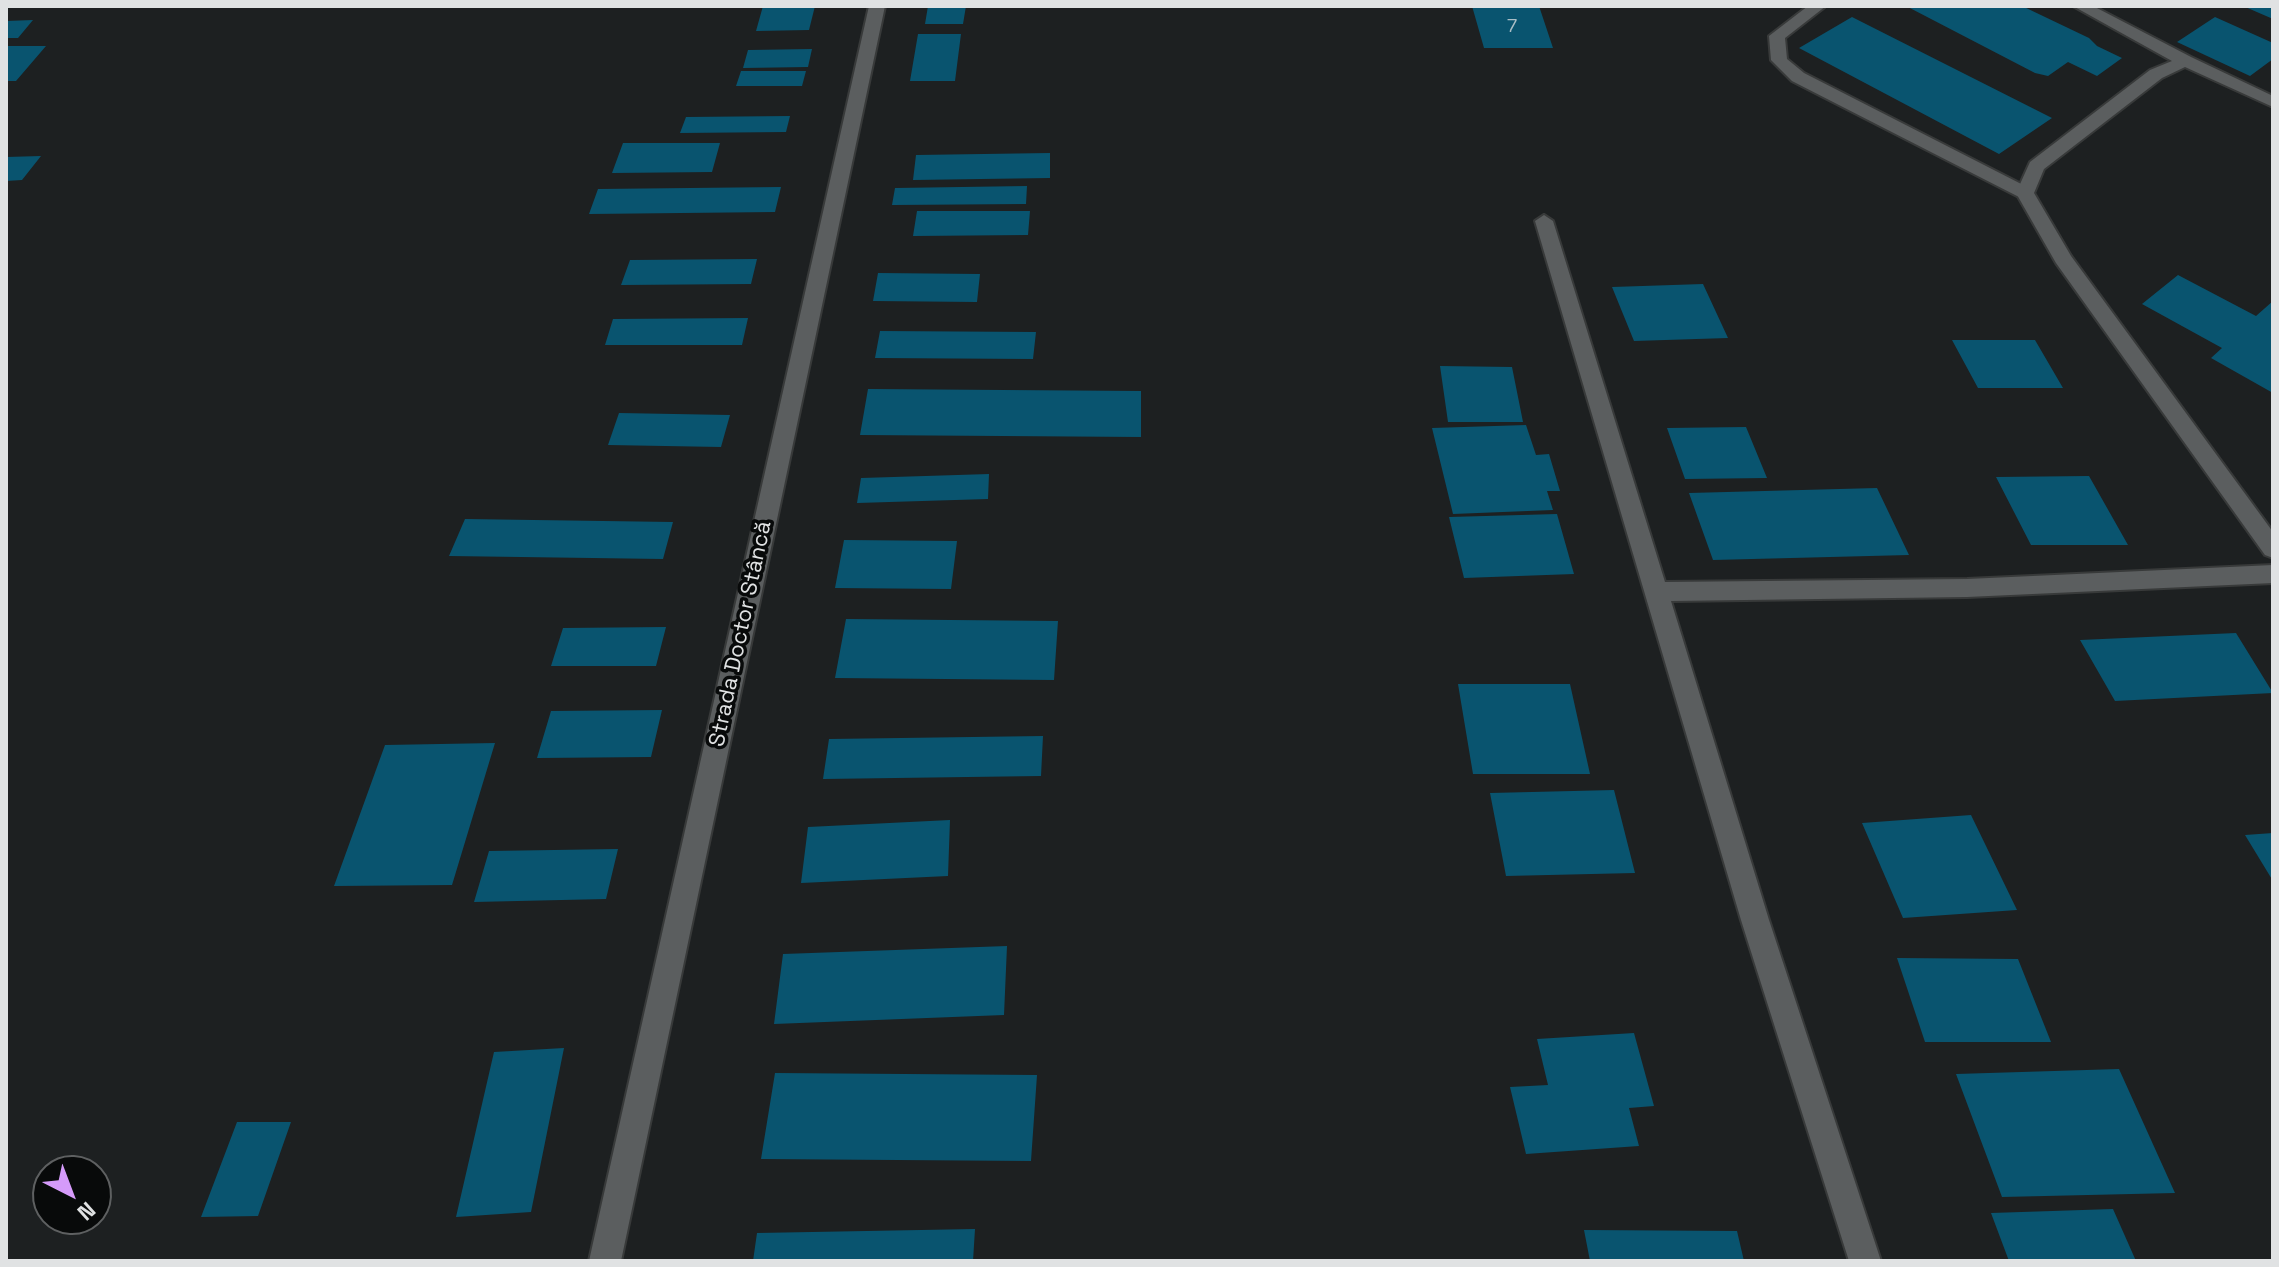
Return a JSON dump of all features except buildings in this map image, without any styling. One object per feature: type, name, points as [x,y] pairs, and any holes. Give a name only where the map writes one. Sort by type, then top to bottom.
[{"type":"street","name":"Strada Doctor Stâncă","points":[[605,1261],[877,6]]},
{"type":"street","points":[[1818,6],[1777,36],[1779,60],[1798,77],[2025,193],[2063,259],[2273,549]]},
{"type":"street","points":[[2081,6],[2185,61],[2273,102]]},
{"type":"street","points":[[2025,193],[2036,166],[2156,74],[2185,61]]},
{"type":"street","points":[[1544,221],[1755,920],[1865,1261]]},
{"type":"street","points":[[1658,592],[1967,588],[2273,574]]}]
